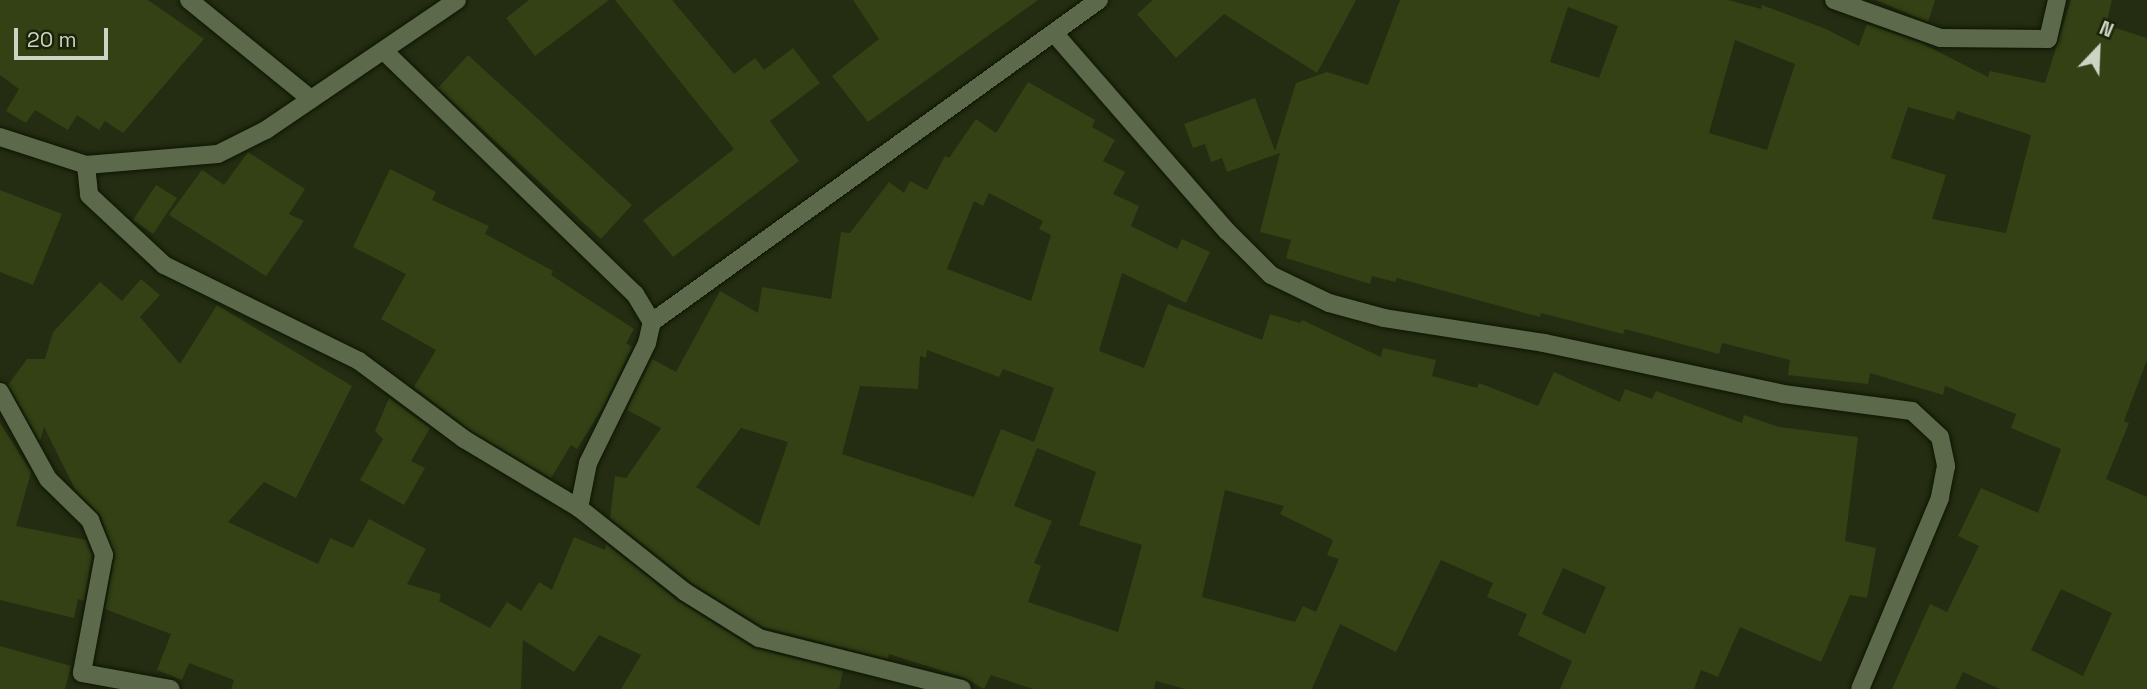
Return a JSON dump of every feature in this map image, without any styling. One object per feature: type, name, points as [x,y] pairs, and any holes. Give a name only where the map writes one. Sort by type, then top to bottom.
[{"type":"street","points":[[189,0],[311,99]]},
{"type":"street","points":[[0,137],[86,165],[218,155],[385,52],[457,0]]},
{"type":"street","points":[[579,508],[588,463],[647,342],[652,322],[1099,0]]},
{"type":"street","points":[[1834,0],[1940,38],[2048,39],[2057,0]]},
{"type":"street","points":[[1054,33],[1227,231],[1271,275],[1329,303],[1384,318],[1544,343],[1783,394],[1912,411],[1940,437],[1946,466],[1940,498],[1860,689]]},
{"type":"street","points":[[385,52],[635,294],[652,322]]},
{"type":"street","points":[[86,165],[89,195],[164,265],[359,361],[464,439],[579,508],[685,592],[759,638],[962,689]]},
{"type":"street","points":[[0,392],[48,479],[90,520],[104,555],[82,673],[171,689]]},
{"type":"building","points":[[0,0],[148,0],[204,39],[123,133],[105,121],[99,130],[77,115],[68,130],[35,110],[26,123],[6,111],[19,89],[0,75]]},
{"type":"building","points":[[529,0],[609,0],[535,56],[506,18]]},
{"type":"building","points":[[615,0],[672,0],[734,74],[755,58],[764,70],[793,48],[820,83],[770,121],[799,161],[673,257],[643,220],[734,149]]},
{"type":"building","points":[[853,0],[1038,0],[868,122],[832,76],[879,39]]},
{"type":"building","points":[[1153,0],[1356,0],[1317,73],[1224,14],[1176,58],[1137,14]]},
{"type":"building","points":[[1400,0],[1728,0],[1761,9],[1762,5],[1826,29],[1859,46],[1867,24],[1921,43],[1988,77],[1990,71],[2045,83],[2071,0],[2112,0],[2106,25],[2147,38],[2147,360],[2124,421],[2129,423],[2106,479],[2147,497],[2147,689],[2000,689],[1963,672],[1955,689],[1892,689],[1930,604],[1947,612],[1979,546],[1958,536],[1981,488],[2038,513],[2061,449],[2011,428],[2016,414],[1945,386],[1943,395],[1870,373],[1868,384],[1788,375],[1790,360],[1722,343],[1719,354],[1625,329],[1623,334],[1541,313],[1540,317],[1397,278],[1395,282],[1372,276],[1370,284],[1286,258],[1291,240],[1260,232],[1280,153],[1227,172],[1222,158],[1211,162],[1205,144],[1193,148],[1184,124],[1255,98],[1275,151],[1296,83],[1327,72],[1368,85]],"holes":[[[1568,7],[1618,26],[1599,78],[1550,62]],[[1735,40],[1795,64],[1767,150],[1709,133]],[[1908,107],[1954,120],[1957,111],[2031,135],[2006,233],[1932,219],[1946,175],[1891,158]],[[2061,589],[2112,613],[2083,676],[2031,650]]]},
{"type":"building","points":[[1876,0],[1935,0],[1928,22]]},
{"type":"building","points":[[468,55],[632,205],[601,239],[438,88]]},
{"type":"building","points":[[1028,82],[1095,120],[1092,127],[1115,140],[1103,161],[1125,172],[1113,194],[1139,206],[1131,226],[1177,249],[1182,239],[1210,252],[1186,303],[1122,273],[1099,351],[1144,368],[1168,304],[1262,340],[1270,314],[1300,323],[1302,320],[1381,357],[1383,348],[1436,360],[1432,376],[1477,388],[1479,383],[1538,406],[1554,372],[1620,402],[1625,389],[1652,399],[1656,391],[1742,423],[1744,415],[1779,427],[1858,437],[1845,541],[1876,548],[1867,598],[1850,595],[1821,662],[1740,627],[1718,677],[1701,670],[1694,689],[1560,689],[1572,661],[1518,635],[1527,614],[1487,597],[1493,583],[1441,560],[1396,652],[1340,624],[1312,689],[1185,689],[1156,681],[1154,689],[1033,689],[991,675],[984,689],[965,678],[889,654],[888,659],[763,627],[692,583],[610,518],[615,476],[626,478],[661,428],[627,410],[652,359],[676,372],[720,291],[758,313],[762,287],[831,299],[841,232],[850,233],[889,182],[904,193],[910,181],[927,190],[945,156],[949,158],[976,119],[996,133]],"holes":[[[989,193],[1043,221],[1039,229],[1051,235],[1031,301],[947,269],[974,201],[983,206]],[[927,350],[999,377],[1003,369],[1054,388],[1034,442],[1001,429],[974,497],[842,454],[860,386],[918,389],[920,356],[926,358]],[[741,428],[788,442],[759,526],[696,487]],[[1037,448],[1096,472],[1079,525],[1142,545],[1118,632],[1028,602],[1041,566],[1034,563],[1052,521],[1014,506]],[[1225,490],[1284,506],[1280,514],[1333,540],[1327,555],[1339,559],[1316,612],[1303,606],[1295,622],[1202,597]],[[1563,568],[1606,587],[1585,634],[1542,614]]]},
{"type":"building","points":[[248,152],[305,189],[289,214],[304,221],[266,276],[169,215],[202,170],[224,185]]},
{"type":"building","points":[[390,169],[436,192],[432,200],[489,226],[485,234],[553,271],[551,275],[634,329],[626,343],[632,347],[603,407],[577,449],[571,445],[551,478],[470,430],[414,387],[436,350],[381,319],[406,274],[353,247]]},
{"type":"building","points":[[156,185],[177,198],[153,234],[133,220]]},
{"type":"building","points":[[0,190],[62,214],[33,285],[0,272]]},
{"type":"building","points":[[141,279],[160,295],[140,317],[180,364],[217,305],[352,386],[296,498],[264,482],[228,522],[318,564],[330,538],[353,548],[369,519],[426,549],[407,584],[441,594],[439,601],[490,628],[507,602],[521,611],[539,582],[552,590],[574,537],[605,550],[606,544],[678,601],[753,648],[843,671],[839,689],[621,689],[641,655],[599,635],[574,672],[523,640],[521,689],[231,689],[234,680],[189,663],[182,680],[157,670],[171,634],[105,609],[115,556],[101,516],[75,489],[44,427],[40,441],[8,385],[27,359],[45,359],[53,332],[100,282],[122,301]]},
{"type":"building","points":[[389,398],[430,428],[411,461],[425,468],[404,505],[360,480],[383,439],[375,431]]},
{"type":"building","points":[[0,423],[31,472],[16,526],[86,540],[92,556],[84,601],[78,599],[74,618],[0,600]]},
{"type":"building","points":[[0,646],[71,666],[65,689],[0,689]]}]
